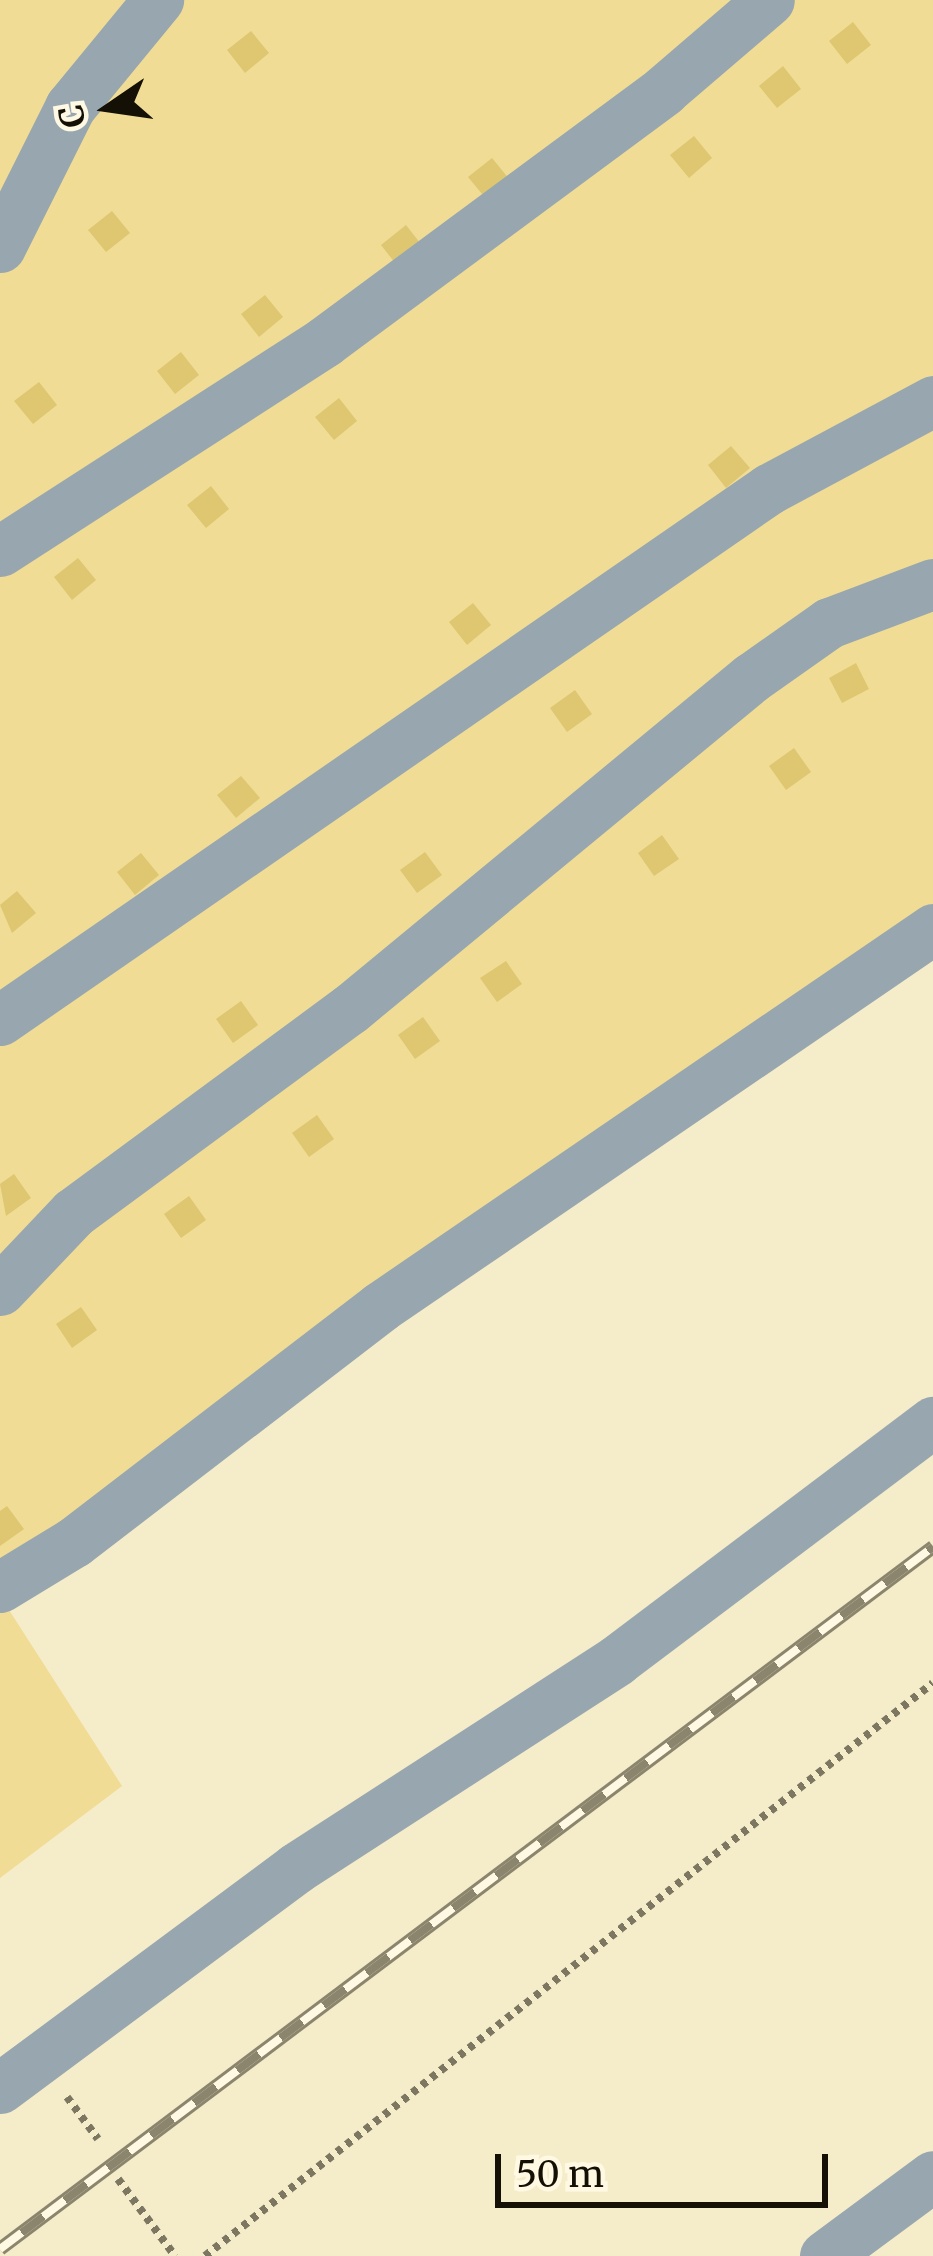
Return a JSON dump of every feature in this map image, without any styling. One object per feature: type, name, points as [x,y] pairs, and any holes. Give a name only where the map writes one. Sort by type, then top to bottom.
[{"type":"lane","points":[[0,247],[70,107],[158,0]]},
{"type":"lane","points":[[0,551],[324,342],[664,90],[769,0]]},
{"type":"lane","points":[[0,1020],[769,489],[933,400]]},
{"type":"lane","points":[[0,1290],[73,1213],[350,1009],[751,678],[829,622],[933,584]]},
{"type":"lane","points":[[0,1587],[74,1542],[380,1306],[933,929]]},
{"type":"lane","points":[[0,2088],[296,1868],[617,1660],[933,1422]]},
{"type":"lane","points":[[859,2246],[933,2176]]},
{"type":"path","points":[[205,2256],[933,1683]]},
{"type":"path","points":[[118,2179],[175,2256]]},
{"type":"shaded area","points":[[0,0],[933,0],[933,945],[455,1273],[9,1610],[122,1786],[0,1878]]},
{"type":"building","points":[[853,22],[871,45],[847,64],[829,41]]},
{"type":"building","points":[[251,31],[269,53],[245,73],[227,50]]},
{"type":"building","points":[[783,66],[801,89],[777,108],[759,86]]},
{"type":"building","points":[[694,136],[712,158],[689,178],[670,155]]},
{"type":"building","points":[[492,158],[510,180],[487,200],[468,177]]},
{"type":"building","points":[[112,211],[130,233],[106,252],[88,230]]},
{"type":"building","points":[[406,225],[424,248],[399,268],[381,245]]},
{"type":"building","points":[[265,295],[283,317],[259,337],[241,314]]},
{"type":"building","points":[[181,352],[199,375],[175,394],[157,371]]},
{"type":"building","points":[[39,382],[57,405],[33,424],[14,401]]},
{"type":"building","points":[[339,398],[357,421],[334,440],[315,417]]},
{"type":"building","points":[[731,446],[750,468],[726,488],[708,465]]},
{"type":"building","points":[[211,486],[229,509],[206,528],[187,505]]},
{"type":"building","points":[[78,558],[96,580],[72,600],[54,577]]},
{"type":"building","points":[[473,603],[491,625],[467,645],[449,622]]},
{"type":"building","points":[[856,663],[869,689],[842,703],[829,678]]},
{"type":"building","points":[[575,690],[592,714],[567,732],[550,708]]},
{"type":"building","points":[[794,748],[811,772],[786,790],[769,766]]},
{"type":"building","points":[[241,776],[260,798],[236,818],[217,795]]},
{"type":"building","points":[[662,835],[679,859],[654,876],[638,853]]},
{"type":"building","points":[[425,852],[442,875],[417,893],[400,870]]},
{"type":"building","points":[[141,853],[159,875],[135,895],[117,872]]},
{"type":"building","points":[[17,891],[36,913],[12,933],[0,905]]},
{"type":"building","points":[[506,961],[522,984],[497,1002],[480,978]]},
{"type":"building","points":[[241,1001],[258,1025],[233,1043],[216,1019]]},
{"type":"building","points":[[423,1017],[440,1041],[415,1059],[398,1035]]},
{"type":"building","points":[[317,1115],[334,1139],[309,1157],[292,1133]]},
{"type":"building","points":[[14,1174],[31,1198],[6,1216],[0,1184]]},
{"type":"building","points":[[189,1196],[206,1220],[181,1238],[164,1214]]},
{"type":"building","points":[[81,1307],[97,1330],[72,1348],[56,1324]]},
{"type":"building","points":[[7,1506],[24,1529],[0,1546],[0,1511]]},
{"type":"railway","points":[[0,2249],[933,1547]]}]
